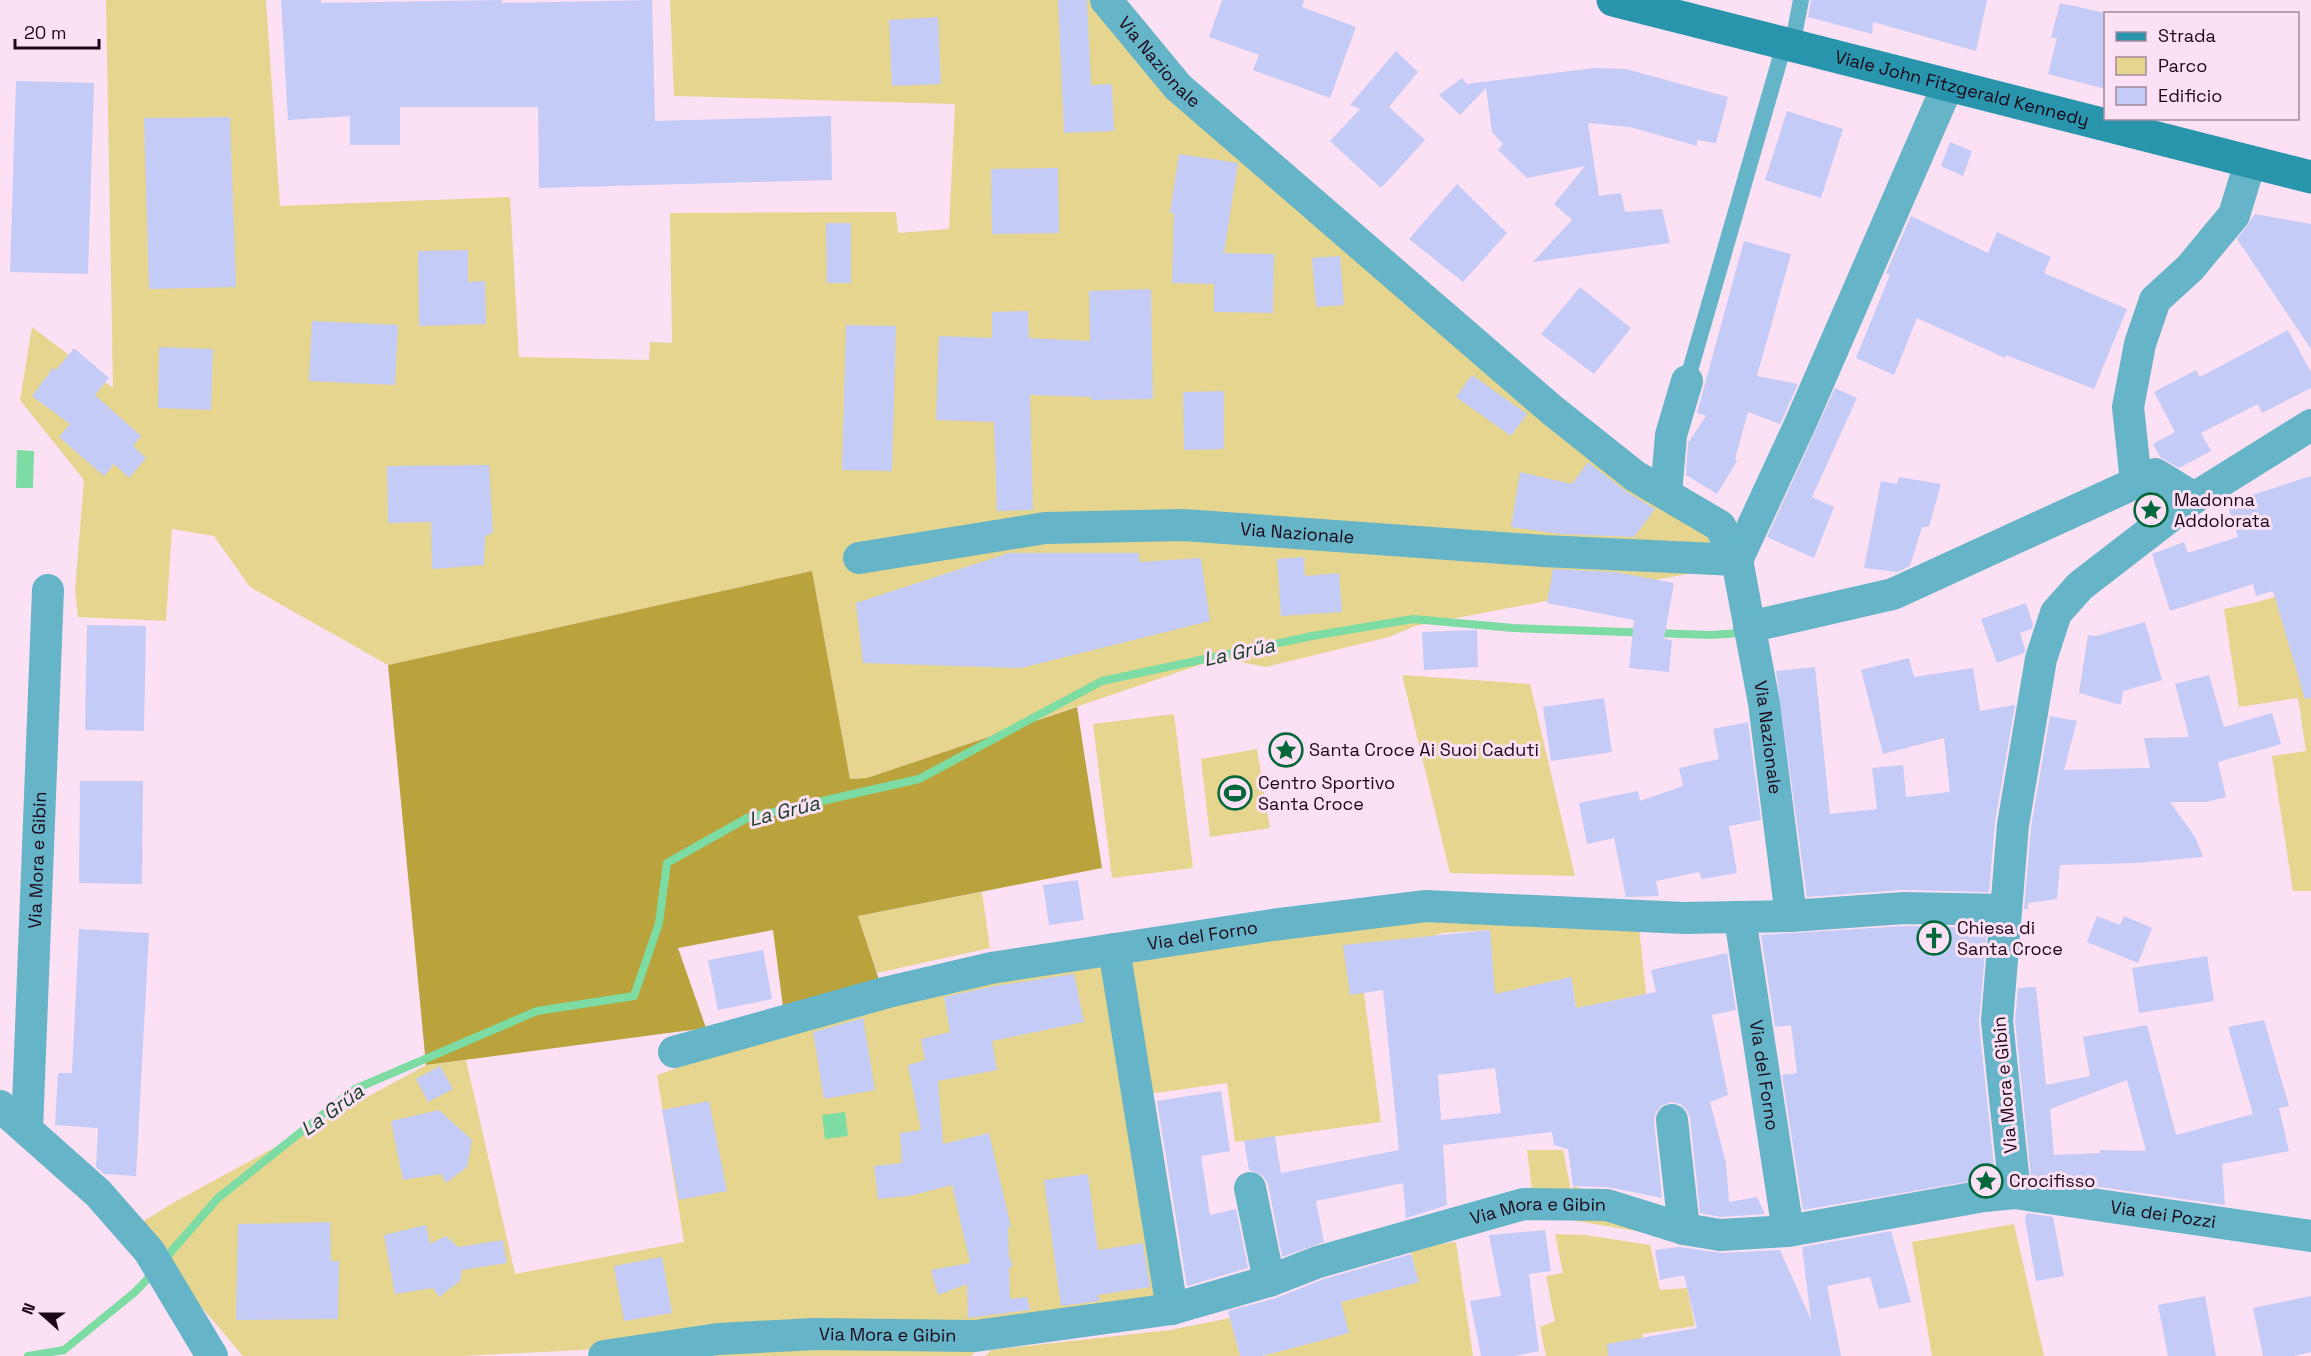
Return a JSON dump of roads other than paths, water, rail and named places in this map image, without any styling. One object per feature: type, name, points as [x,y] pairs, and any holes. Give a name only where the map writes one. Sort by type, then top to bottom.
[{"type":"main road","name":"Viale John Fitzgerald Kennedy","points":[[1613,0],[1947,87],[2311,177]]},
{"type":"street","name":"Via Nazionale","points":[[1106,0],[1178,87],[1552,410],[1635,476],[1720,526],[1737,560],[1764,704],[1791,916]]},
{"type":"street","points":[[1737,560],[1801,422],[1947,87]]},
{"type":"street","points":[[2136,482],[2128,407],[2140,344],[2155,300],[2190,268],[2234,214],[2250,163]]},
{"type":"street","points":[[1666,494],[1671,435],[1687,381]]},
{"type":"street","name":"Via Mora e Gibin","points":[[604,1356],[718,1339],[815,1334],[968,1346],[1172,1309],[1269,1281],[1318,1262],[1435,1227],[1524,1204],[1607,1205],[1684,1230],[1720,1235],[1788,1232],[1984,1196],[2015,1193],[1997,1021],[2013,825],[2041,659],[2056,613],[2080,586],[2194,498],[2311,425]]},
{"type":"street","points":[[1749,627],[1893,594],[2155,474],[2194,498]]},
{"type":"street","name":"Via Nazionale","points":[[859,558],[1045,528],[1183,525],[1544,551],[1737,560]]},
{"type":"street","name":"Via Mora e Gibin","points":[[27,1130],[48,590]]},
{"type":"street","name":"Via del Forno","points":[[674,1052],[900,989],[991,968],[1426,906],[1740,918],[1904,908],[2006,910]]},
{"type":"street","name":"Via del Forno","points":[[1740,918],[1788,1232]]},
{"type":"street","points":[[1114,949],[1172,1309]]},
{"type":"street","points":[[0,1106],[98,1193],[156,1264],[212,1356]]},
{"type":"street","points":[[1672,1120],[1684,1230]]},
{"type":"street","points":[[1250,1188],[1269,1281]]},
{"type":"street","name":"Via dei Pozzi","points":[[2015,1193],[2311,1236]]},
{"type":"lane","points":[[1687,381],[1802,0]]},
{"type":"waterway","name":"La Grűa","points":[[162,1262],[218,1198],[355,1089],[537,1011],[634,996],[659,923],[667,863],[747,818],[919,779],[1102,681],[1312,636],[1413,619],[1513,628],[1711,635],[1740,633]]},
{"type":"waterway","name":"La Grűa","points":[[28,1356],[64,1350],[135,1292],[154,1272]]},
{"type":"place","name":"Madonna Addolorata","points":[[2151,510]]},
{"type":"place","name":"Santa Croce Ai Suoi Caduti","points":[[1286,750]]},
{"type":"place","name":"Centro Sportivo Santa Croce","points":[[1235,793]]},
{"type":"place","name":"Chiesa di Santa Croce","points":[[1934,938]]},
{"type":"place","name":"Crocifisso","points":[[1986,1181]]}]
